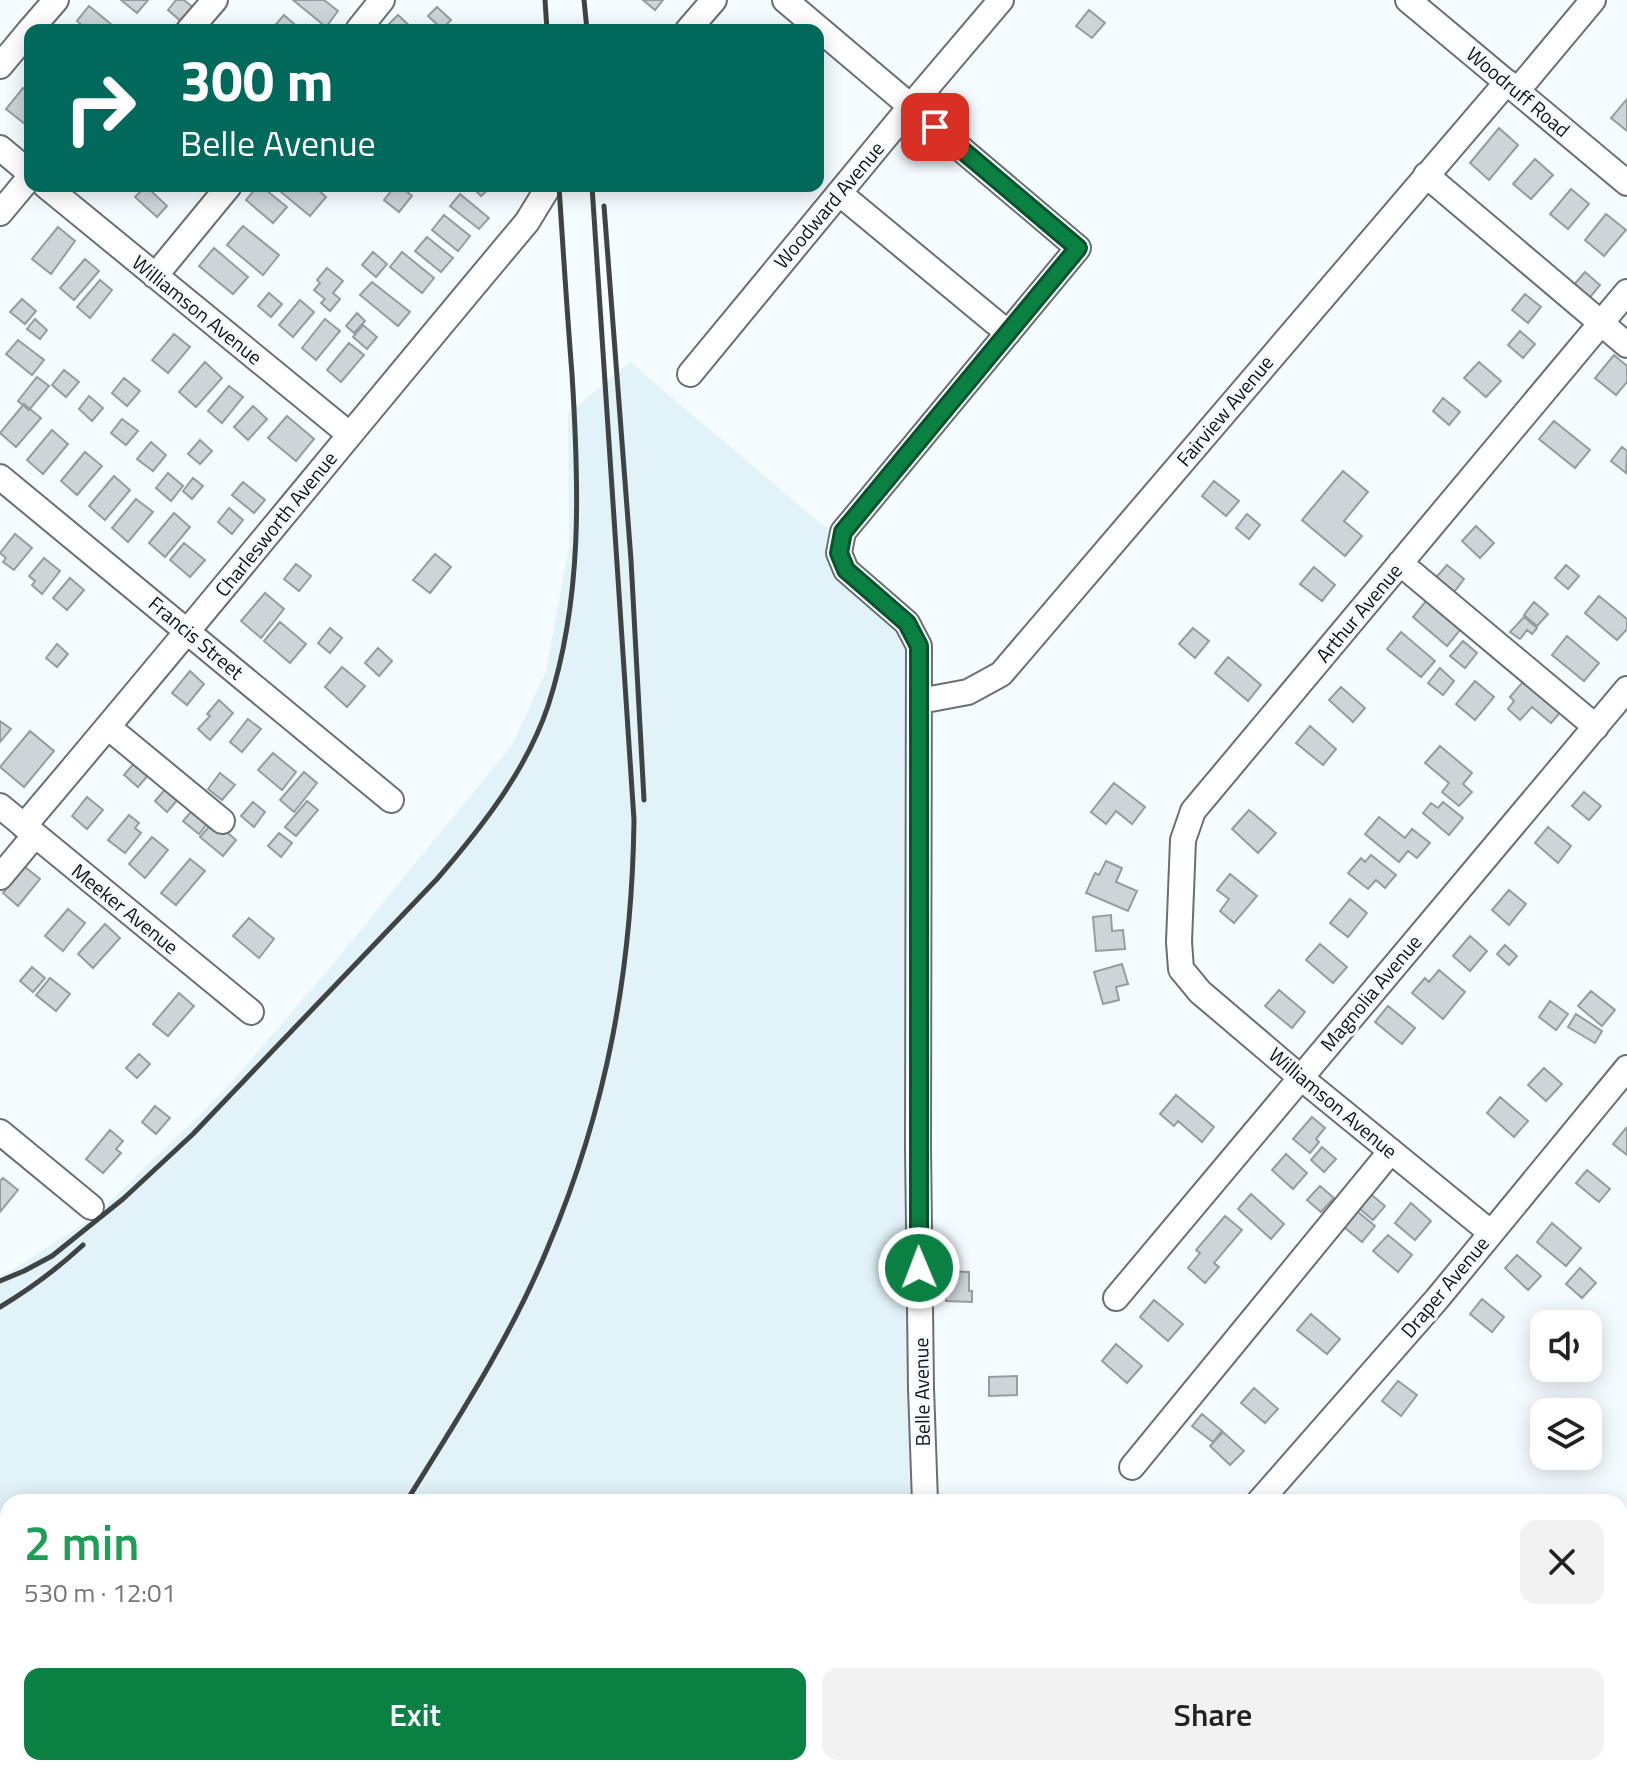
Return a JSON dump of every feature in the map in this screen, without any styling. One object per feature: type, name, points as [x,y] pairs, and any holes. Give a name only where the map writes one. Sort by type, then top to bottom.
[{"type":"street","points":[[35,24],[56,0]]},
{"type":"street","points":[[194,24],[215,0]]},
{"type":"street","points":[[363,24],[382,0]]},
{"type":"street","points":[[693,24],[714,0]]},
{"type":"street","points":[[785,0],[814,24]]},
{"type":"street","name":"Woodward Avenue","points":[[690,374],[1001,0]]},
{"type":"street","name":"Woodruff Road","points":[[1408,0],[1627,183]]},
{"type":"street","name":"Fairview Avenue","points":[[920,701],[968,692],[1001,674],[1426,175],[1593,0]]},
{"type":"street","points":[[824,33],[911,106]]},
{"type":"street","points":[[0,66],[24,37]]},
{"type":"street","name":"Belle Avenue","points":[[911,106],[1078,248],[843,532],[839,553],[846,570],[907,623],[919,646],[918,1177],[925,1494]]},
{"type":"street","points":[[0,148],[24,170]]},
{"type":"street","points":[[1426,175],[1627,345]]},
{"type":"street","points":[[0,213],[24,183]]},
{"type":"street","name":"Williamson Avenue","points":[[57,192],[349,434]]},
{"type":"street","points":[[155,276],[224,192]]},
{"type":"street","name":"Charlesworth Avenue","points":[[0,877],[30,830],[108,727],[527,222],[545,192]]},
{"type":"street","name":"Charlesworth Avenue","points":[[527,222],[563,192]]},
{"type":"street","points":[[839,193],[1008,333]]},
{"type":"street","name":"Arthur Avenue","points":[[1181,969],[1179,942],[1183,840],[1193,811],[1627,292]]},
{"type":"street","name":"Francis Street","points":[[0,477],[391,800]]},
{"type":"street","points":[[1400,563],[1596,727]]},
{"type":"street","name":"Magnolia Avenue","points":[[1116,1298],[1627,689]]},
{"type":"street","points":[[108,727],[222,821]]},
{"type":"street","name":"Meeker Avenue","points":[[0,806],[251,1012]]},
{"type":"street","name":"Williamson Avenue","points":[[1181,969],[1200,992],[1490,1232]]},
{"type":"street","name":"Draper Avenue","points":[[1266,1494],[1437,1299],[1627,1068]]},
{"type":"street","points":[[0,1132],[91,1207]]},
{"type":"street","points":[[1132,1467],[1391,1151]]},
{"type":"shaded area","points":[[630,362],[837,537],[915,648],[919,1494],[0,1494],[0,1278],[95,1216],[224,1091],[329,969],[512,745],[546,672],[569,546],[568,413]]},
{"type":"building","points":[[121,0],[148,0],[137,13]]},
{"type":"building","points":[[176,0],[184,0],[195,9],[183,23],[168,10]]},
{"type":"building","points":[[293,0],[324,0],[338,11],[328,24],[322,24]]},
{"type":"building","points":[[643,0],[663,0],[655,10]]},
{"type":"building","points":[[89,6],[111,24],[80,24],[77,21]]},
{"type":"building","points":[[437,7],[451,20],[447,24],[437,24],[428,16]]},
{"type":"building","points":[[1089,10],[1105,23],[1092,38],[1076,26]]},
{"type":"building","points":[[284,15],[294,24],[276,24]]},
{"type":"building","points":[[398,15],[408,24],[389,24]]},
{"type":"building","points":[[23,88],[24,123],[6,109]]},
{"type":"building","points":[[1627,99],[1627,131],[1611,118]]},
{"type":"building","points":[[1499,128],[1518,145],[1489,180],[1470,163]]},
{"type":"building","points":[[1535,159],[1553,175],[1531,199],[1513,184]]},
{"type":"building","points":[[1571,189],[1589,204],[1568,229],[1550,214]]},
{"type":"building","points":[[140,192],[152,192],[167,206],[157,217],[135,197]]},
{"type":"building","points":[[253,192],[268,192],[287,207],[273,223],[246,200]]},
{"type":"building","points":[[281,192],[321,192],[326,197],[310,216]]},
{"type":"building","points":[[390,192],[407,192],[412,196],[399,212],[384,200]]},
{"type":"building","points":[[460,194],[489,218],[479,229],[450,206]]},
{"type":"building","points":[[1606,214],[1626,230],[1604,256],[1585,240]]},
{"type":"building","points":[[444,215],[470,236],[458,251],[432,230]]},
{"type":"building","points":[[243,226],[279,255],[263,275],[227,245]]},
{"type":"building","points":[[58,227],[75,241],[51,274],[32,259]]},
{"type":"building","points":[[427,237],[453,258],[441,272],[415,251]]},
{"type":"building","points":[[214,248],[248,277],[233,294],[199,266]]},
{"type":"building","points":[[373,252],[387,264],[376,277],[362,265]]},
{"type":"building","points":[[402,252],[434,278],[422,293],[390,267]]},
{"type":"building","points":[[85,259],[99,271],[74,300],[60,288]]},
{"type":"building","points":[[327,268],[343,281],[333,293],[340,299],[330,311],[321,303],[325,299],[314,290],[320,283],[317,280]]},
{"type":"building","points":[[1585,272],[1600,285],[1587,301],[1572,287]]},
{"type":"building","points":[[100,280],[112,290],[90,318],[77,307]]},
{"type":"building","points":[[372,282],[410,312],[398,326],[360,295]]},
{"type":"building","points":[[269,293],[282,304],[271,317],[258,306]]},
{"type":"building","points":[[1525,294],[1541,307],[1528,323],[1512,310]]},
{"type":"building","points":[[22,299],[36,311],[25,324],[10,312]]},
{"type":"building","points":[[300,300],[314,312],[293,337],[279,325]]},
{"type":"building","points":[[357,313],[365,321],[354,333],[346,326]]},
{"type":"building","points":[[35,319],[47,330],[40,339],[27,329]]},
{"type":"building","points":[[325,319],[340,331],[316,360],[302,348]]},
{"type":"building","points":[[363,325],[377,337],[367,349],[353,337]]},
{"type":"building","points":[[1520,331],[1535,344],[1523,358],[1508,345]]},
{"type":"building","points":[[174,334],[190,347],[168,373],[152,360]]},
{"type":"building","points":[[18,340],[44,360],[32,375],[6,354]]},
{"type":"building","points":[[349,343],[364,355],[341,382],[327,370]]},
{"type":"building","points":[[1614,355],[1627,366],[1627,382],[1616,395],[1595,378]]},
{"type":"building","points":[[205,362],[222,378],[196,407],[179,392]]},
{"type":"building","points":[[1479,362],[1501,381],[1486,397],[1464,378]]},
{"type":"building","points":[[64,370],[79,382],[66,397],[52,385]]},
{"type":"building","points":[[37,377],[49,386],[29,410],[18,401]]},
{"type":"building","points":[[124,378],[140,391],[127,406],[112,393]]},
{"type":"building","points":[[229,386],[243,397],[222,423],[208,411]]},
{"type":"building","points":[[89,396],[103,408],[92,421],[79,409]]},
{"type":"building","points":[[1443,398],[1460,412],[1449,425],[1433,411]]},
{"type":"building","points":[[24,404],[41,418],[16,447],[0,433]]},
{"type":"building","points":[[253,406],[267,419],[248,440],[234,427]]},
{"type":"building","points":[[287,416],[314,439],[296,461],[268,438]]},
{"type":"building","points":[[122,419],[138,431],[126,445],[111,433]]},
{"type":"building","points":[[1554,421],[1590,450],[1575,468],[1539,439]]},
{"type":"building","points":[[52,430],[68,444],[43,474],[27,460]]},
{"type":"building","points":[[200,440],[212,451],[200,464],[188,454]]},
{"type":"building","points":[[151,442],[166,455],[153,471],[137,459]]},
{"type":"building","points":[[1622,447],[1627,451],[1626,473],[1611,461]]},
{"type":"building","points":[[85,452],[102,466],[77,495],[61,481]]},
{"type":"building","points":[[1343,471],[1368,492],[1344,521],[1362,536],[1345,556],[1302,520]]},
{"type":"building","points":[[168,473],[183,486],[171,501],[156,488]]},
{"type":"building","points":[[114,476],[130,490],[105,520],[89,506]]},
{"type":"building","points":[[193,478],[203,486],[192,499],[183,491]]},
{"type":"building","points":[[1214,481],[1239,501],[1226,516],[1202,496]]},
{"type":"building","points":[[243,482],[265,500],[254,513],[232,495]]},
{"type":"building","points":[[136,499],[153,512],[128,542],[112,528]]},
{"type":"building","points":[[229,508],[243,520],[232,534],[218,522]]},
{"type":"building","points":[[174,513],[190,527],[165,557],[149,543]]},
{"type":"building","points":[[1247,514],[1260,525],[1249,539],[1236,528]]},
{"type":"building","points":[[1476,526],[1494,543],[1480,558],[1462,541]]},
{"type":"building","points":[[15,534],[32,548],[14,570],[3,562],[6,558],[0,553]]},
{"type":"building","points":[[184,543],[205,560],[190,577],[170,560]]},
{"type":"building","points":[[435,554],[451,567],[430,593],[413,580]]},
{"type":"building","points":[[44,558],[60,571],[42,594],[32,585],[35,581],[29,576]]},
{"type":"building","points":[[296,564],[311,576],[299,591],[284,579]]},
{"type":"building","points":[[1447,565],[1464,579],[1451,596],[1433,581]]},
{"type":"building","points":[[1566,565],[1579,576],[1568,589],[1555,578]]},
{"type":"building","points":[[1314,567],[1335,585],[1322,601],[1300,584]]},
{"type":"building","points":[[70,578],[84,590],[67,610],[53,598]]},
{"type":"building","points":[[265,593],[284,609],[261,638],[241,621]]},
{"type":"building","points":[[1599,596],[1627,619],[1627,629],[1617,640],[1585,613]]},
{"type":"building","points":[[1426,601],[1461,629],[1447,646],[1413,617]]},
{"type":"building","points":[[1534,602],[1548,614],[1537,626],[1524,615]]},
{"type":"building","points":[[1524,617],[1537,628],[1532,634],[1527,630],[1520,639],[1510,632]]},
{"type":"building","points":[[280,622],[306,644],[290,663],[264,641]]},
{"type":"building","points":[[330,628],[342,638],[330,653],[318,643]]},
{"type":"building","points":[[1193,628],[1209,641],[1195,658],[1179,644]]},
{"type":"building","points":[[1401,632],[1435,661],[1421,677],[1387,649]]},
{"type":"building","points":[[1567,636],[1599,663],[1584,681],[1552,655]]},
{"type":"building","points":[[1463,641],[1477,653],[1465,668],[1450,656]]},
{"type":"building","points":[[57,644],[68,654],[57,667],[46,658]]},
{"type":"building","points":[[378,648],[392,661],[379,676],[365,663]]},
{"type":"building","points":[[1228,657],[1261,685],[1248,701],[1215,673]]},
{"type":"building","points":[[342,667],[365,686],[347,707],[325,687]]},
{"type":"building","points":[[1440,668],[1454,681],[1443,695],[1428,683]]},
{"type":"building","points":[[190,671],[204,684],[187,705],[172,693]]},
{"type":"building","points":[[1527,677],[1564,708],[1551,723],[1532,707],[1520,720],[1508,709],[1514,701],[1510,697]]},
{"type":"building","points":[[1475,681],[1494,697],[1475,720],[1456,704]]},
{"type":"building","points":[[1341,687],[1365,708],[1353,722],[1329,700]]},
{"type":"building","points":[[219,700],[233,713],[210,740],[198,729]]},
{"type":"building","points":[[248,719],[261,729],[242,752],[230,742]]},
{"type":"building","points":[[0,721],[11,729],[0,742]]},
{"type":"building","points":[[1310,726],[1336,749],[1323,765],[1296,743]]},
{"type":"building","points":[[30,731],[54,751],[24,787],[0,767]]},
{"type":"building","points":[[1440,746],[1472,773],[1463,784],[1472,792],[1459,806],[1442,792],[1449,783],[1425,763]]},
{"type":"building","points":[[273,753],[296,772],[282,790],[258,770]]},
{"type":"building","points":[[135,762],[149,774],[138,787],[124,775]]},
{"type":"building","points":[[304,772],[317,783],[294,812],[280,800]]},
{"type":"building","points":[[220,773],[235,785],[222,800],[208,789]]},
{"type":"building","points":[[1114,783],[1145,807],[1132,824],[1116,811],[1106,824],[1091,812]]},
{"type":"building","points":[[168,786],[180,797],[167,812],[155,801]]},
{"type":"building","points":[[1584,792],[1601,806],[1589,820],[1572,806]]},
{"type":"building","points":[[87,797],[103,810],[87,829],[72,816]]},
{"type":"building","points":[[307,801],[318,810],[296,836],[285,827]]},
{"type":"building","points":[[253,802],[265,812],[254,827],[241,816]]},
{"type":"building","points":[[1443,802],[1463,818],[1449,835],[1423,813],[1431,803],[1438,808]]},
{"type":"building","points":[[196,806],[211,819],[199,834],[183,821]]},
{"type":"building","points":[[1249,810],[1276,833],[1258,853],[1232,829]]},
{"type":"building","points":[[129,815],[139,823],[135,828],[141,833],[125,853],[108,840]]},
{"type":"building","points":[[1379,817],[1405,838],[1412,829],[1430,843],[1417,858],[1408,851],[1399,862],[1365,834]]},
{"type":"building","points":[[214,821],[236,840],[223,856],[200,837]]},
{"type":"building","points":[[1548,827],[1571,846],[1558,863],[1535,843]]},
{"type":"building","points":[[279,833],[292,843],[281,857],[268,846]]},
{"type":"building","points":[[152,837],[168,850],[145,878],[129,864]]},
{"type":"building","points":[[1371,855],[1396,875],[1385,888],[1376,880],[1368,889],[1348,873],[1361,858],[1365,862]]},
{"type":"building","points":[[190,859],[205,871],[176,905],[161,893]]},
{"type":"building","points":[[1106,861],[1122,868],[1116,882],[1137,891],[1128,911],[1086,893],[1095,873],[1099,875]]},
{"type":"building","points":[[25,867],[40,879],[18,906],[3,893]]},
{"type":"building","points":[[1230,874],[1257,896],[1234,923],[1220,911],[1229,899],[1217,890]]},
{"type":"building","points":[[1509,890],[1526,904],[1509,925],[1492,910]]},
{"type":"building","points":[[1350,899],[1367,913],[1348,937],[1330,923]]},
{"type":"building","points":[[68,909],[85,923],[63,951],[45,936]]},
{"type":"building","points":[[1111,915],[1112,931],[1123,930],[1125,949],[1096,951],[1093,917]]},
{"type":"building","points":[[249,918],[274,939],[259,958],[233,936]]},
{"type":"building","points":[[105,924],[120,938],[93,968],[78,954]]},
{"type":"building","points":[[1470,936],[1487,951],[1470,971],[1453,956]]},
{"type":"building","points":[[1320,944],[1347,967],[1333,983],[1306,960]]},
{"type":"building","points":[[1505,945],[1517,956],[1509,965],[1497,954]]},
{"type":"building","points":[[1122,964],[1128,984],[1116,987],[1119,1000],[1103,1004],[1094,972]]},
{"type":"building","points":[[32,967],[45,978],[33,992],[20,981]]},
{"type":"building","points":[[1439,970],[1465,992],[1443,1019],[1412,993],[1425,978],[1429,982]]},
{"type":"building","points":[[50,978],[70,994],[56,1011],[36,995]]},
{"type":"building","points":[[1279,990],[1305,1012],[1292,1028],[1265,1006]]},
{"type":"building","points":[[1591,991],[1615,1010],[1602,1026],[1578,1006]]},
{"type":"building","points":[[179,993],[194,1006],[168,1036],[153,1024]]},
{"type":"building","points":[[1550,1001],[1568,1014],[1556,1030],[1539,1017]]},
{"type":"building","points":[[1388,1006],[1415,1028],[1402,1044],[1375,1022]]},
{"type":"building","points":[[1576,1014],[1602,1031],[1595,1043],[1568,1027]]},
{"type":"building","points":[[139,1054],[150,1064],[137,1078],[126,1068]]},
{"type":"building","points":[[1544,1068],[1562,1084],[1546,1101],[1528,1085]]},
{"type":"building","points":[[1176,1095],[1214,1127],[1202,1142],[1178,1121],[1174,1126],[1160,1114]]},
{"type":"building","points":[[1500,1097],[1528,1121],[1514,1137],[1487,1113]]},
{"type":"building","points":[[155,1106],[170,1118],[156,1134],[142,1122]]},
{"type":"building","points":[[1312,1117],[1325,1128],[1310,1153],[1293,1139]]},
{"type":"building","points":[[1627,1128],[1627,1155],[1613,1144]]},
{"type":"building","points":[[110,1130],[123,1141],[116,1149],[121,1153],[103,1173],[86,1159]]},
{"type":"building","points":[[1322,1147],[1336,1159],[1324,1172],[1311,1160]]},
{"type":"building","points":[[1286,1154],[1307,1173],[1293,1189],[1272,1170]]},
{"type":"building","points":[[1587,1170],[1610,1189],[1599,1202],[1576,1183]]},
{"type":"building","points":[[3,1178],[18,1190],[0,1212],[0,1181]]},
{"type":"building","points":[[1320,1186],[1334,1198],[1321,1212],[1307,1200]]},
{"type":"building","points":[[1367,1191],[1385,1206],[1373,1220],[1355,1205]]},
{"type":"building","points":[[1251,1194],[1284,1224],[1271,1239],[1238,1209]]},
{"type":"building","points":[[1411,1203],[1431,1221],[1415,1240],[1395,1223]]},
{"type":"building","points":[[1357,1211],[1375,1226],[1362,1242],[1344,1227]]},
{"type":"building","points":[[1225,1216],[1242,1230],[1214,1263],[1219,1267],[1205,1283],[1188,1268],[1200,1253],[1196,1250]]},
{"type":"building","points":[[1552,1223],[1581,1248],[1566,1266],[1537,1242]]},
{"type":"building","points":[[1388,1235],[1412,1255],[1398,1272],[1373,1251]]},
{"type":"building","points":[[1517,1255],[1541,1276],[1528,1290],[1505,1268]]},
{"type":"building","points":[[1580,1268],[1596,1283],[1582,1298],[1566,1284]]},
{"type":"building","points":[[946,1271],[969,1272],[972,1302],[946,1301]]},
{"type":"building","points":[[1482,1299],[1504,1317],[1492,1332],[1470,1314]]},
{"type":"building","points":[[1154,1300],[1183,1324],[1168,1341],[1140,1317]]},
{"type":"building","points":[[1311,1314],[1340,1339],[1327,1354],[1297,1330]]},
{"type":"building","points":[[1116,1344],[1142,1366],[1127,1383],[1102,1361]]},
{"type":"building","points":[[1017,1376],[1017,1395],[989,1396],[989,1377]]},
{"type":"building","points":[[1398,1381],[1417,1395],[1401,1416],[1382,1401]]},
{"type":"building","points":[[1254,1388],[1278,1409],[1265,1423],[1241,1403]]},
{"type":"building","points":[[1202,1414],[1222,1431],[1213,1442],[1192,1426]]},
{"type":"building","points":[[1223,1432],[1244,1451],[1230,1465],[1210,1446]]},
{"type":"railway","points":[[545,0],[547,24]]},
{"type":"railway","points":[[584,0],[586,24]]},
{"type":"railway","points":[[0,1281],[52,1256],[123,1199],[193,1134],[437,879],[486,819],[528,753],[548,706],[559,666],[568,625],[576,542],[574,416],[559,192]]},
{"type":"railway","points":[[411,1494],[500,1346],[548,1247],[569,1195],[601,1090],[621,984],[628,930],[634,820],[592,192]]},
{"type":"railway","points":[[604,206],[631,560],[644,800]]},
{"type":"railway","points":[[0,1307],[43,1278],[83,1245]]},
{"type":"route","points":[[919,1268],[919,646],[907,623],[846,570],[839,553],[843,532],[1078,248],[935,127]]}]
